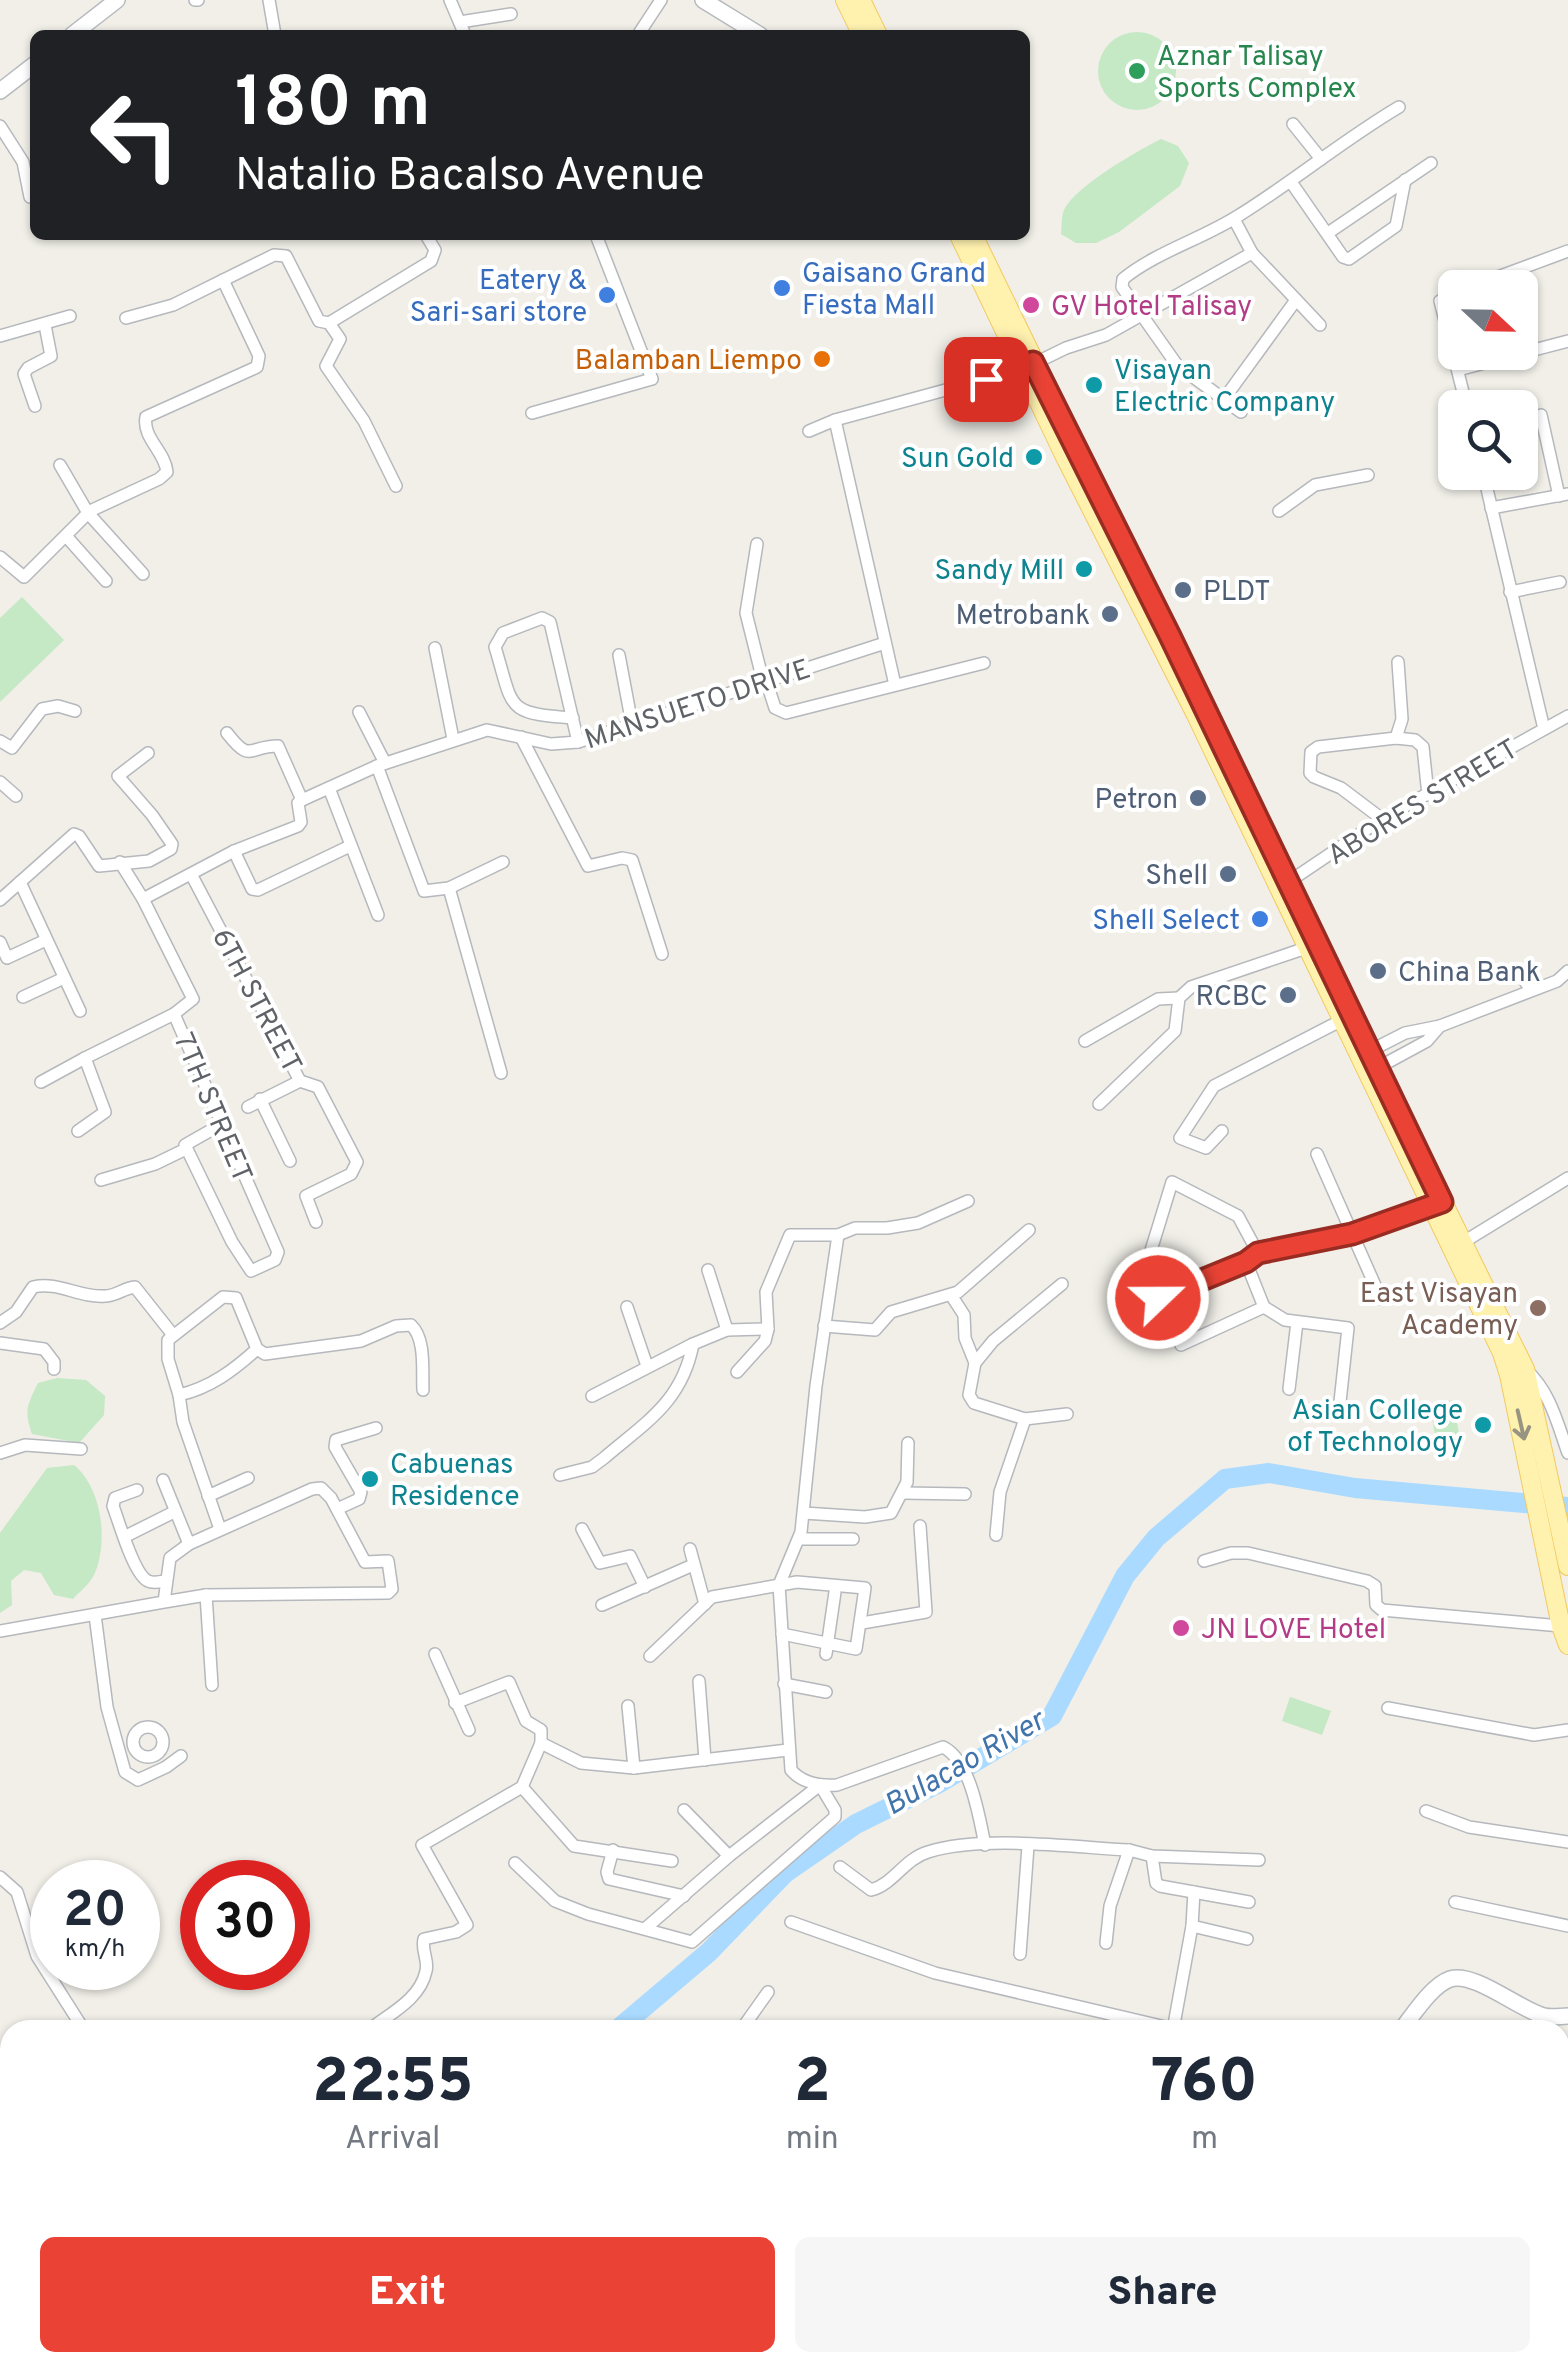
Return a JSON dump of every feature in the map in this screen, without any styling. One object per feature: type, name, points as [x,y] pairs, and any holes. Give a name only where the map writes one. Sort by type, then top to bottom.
[{"type":"main road","points":[[844,0],[859,30]]},
{"type":"main road","points":[[861,0],[876,30]]},
{"type":"main road","points":[[962,240],[1028,365],[1369,1062],[1493,1334],[1517,1372]]},
{"type":"main road","points":[[975,240],[1028,365]]},
{"type":"main road","points":[[1283,885],[1306,948],[1342,1020],[1369,1062]]},
{"type":"main road","points":[[1436,1204],[1462,1243],[1517,1372],[1547,1509],[1568,1645]]},
{"type":"main road","points":[[1547,1509],[1568,1566]]},
{"type":"street","points":[[78,30],[117,0]]},
{"type":"street","points":[[269,0],[274,30]]},
{"type":"street","points":[[450,0],[463,29],[511,14]]},
{"type":"street","points":[[641,30],[661,0]]},
{"type":"street","points":[[703,0],[752,30]]},
{"type":"street","points":[[0,91],[30,68]]},
{"type":"street","points":[[1241,412],[1177,365],[1122,287],[1125,276],[1234,219],[1398,107]]},
{"type":"street","points":[[1294,124],[1322,159]]},
{"type":"street","points":[[0,126],[23,162],[30,196]]},
{"type":"street","points":[[1328,232],[1430,163]]},
{"type":"street","points":[[1290,182],[1343,257],[1352,258],[1396,226],[1405,180]]},
{"type":"street","points":[[1234,219],[1252,253],[1320,325]]},
{"type":"street","points":[[126,318],[173,304],[274,254],[282,254],[291,262],[319,321],[329,323],[431,261],[435,250],[429,240]]},
{"type":"street","points":[[532,412],[652,380],[598,240]]},
{"type":"street","points":[[1515,270],[1568,250]]},
{"type":"street","points":[[809,431],[835,420],[1028,365],[1101,338],[1252,253]]},
{"type":"street","points":[[0,558],[24,577],[88,513],[168,472],[146,431],[146,417],[259,364],[254,342],[223,280]]},
{"type":"street","points":[[1224,399],[1296,300]]},
{"type":"street","points":[[0,336],[70,316]]},
{"type":"street","points":[[329,323],[341,342],[326,366],[364,421],[396,486]]},
{"type":"street","points":[[35,406],[24,374],[51,356],[45,325]]},
{"type":"street","points":[[1538,349],[1568,341]]},
{"type":"street","points":[[1458,370],[1463,390]]},
{"type":"street","points":[[1491,508],[1564,495],[1541,414]]},
{"type":"street","points":[[835,420],[895,685]]},
{"type":"street","points":[[60,465],[88,513],[143,574]]},
{"type":"street","points":[[1279,511],[1315,484],[1368,475]]},
{"type":"street","points":[[1486,490],[1544,729]]},
{"type":"street","points":[[66,536],[106,580]]},
{"type":"street","points":[[757,544],[746,613],[764,680],[776,708],[786,713],[838,702],[984,663]]},
{"type":"street","points":[[1510,592],[1560,582]]},
{"type":"street","points":[[572,718],[522,712],[513,704],[495,642],[510,628],[547,618],[572,718],[578,742]]},
{"type":"street","name":"MANSUETO DRIVE","points":[[302,800],[381,764],[453,739],[487,730],[551,744],[578,742],[885,643]]},
{"type":"street","points":[[434,648],[453,739]]},
{"type":"street","points":[[619,655],[632,724]]},
{"type":"street","points":[[1396,738],[1402,719],[1398,662]]},
{"type":"street","points":[[0,741],[12,748],[42,709],[58,706],[75,711]]},
{"type":"street","points":[[359,712],[381,764],[421,888],[428,893],[448,888],[503,862]]},
{"type":"street","name":"ABORES STREET","points":[[1283,885],[1382,819],[1568,716]]},
{"type":"street","points":[[143,899],[234,851],[301,822],[298,802],[302,800],[278,746],[248,754],[241,752],[227,733]]},
{"type":"street","points":[[521,737],[586,863],[592,867],[622,858],[632,860],[662,954]]},
{"type":"street","points":[[1382,819],[1341,788],[1314,778],[1310,772],[1311,752],[1318,747],[1396,738],[1416,740],[1423,748],[1428,795]]},
{"type":"street","points":[[0,900],[77,834],[97,866],[149,861],[172,846],[152,814],[118,776],[148,754]]},
{"type":"street","points":[[0,782],[16,796]]},
{"type":"street","points":[[329,788],[378,915]]},
{"type":"street","points":[[234,851],[252,889],[258,890],[350,846]]},
{"type":"street","name":"7TH STREET","points":[[120,862],[192,993],[188,1006],[174,1014],[278,1256],[256,1270],[246,1268],[186,1149]]},
{"type":"street","name":"6TH STREET","points":[[191,874],[300,1081],[318,1087],[357,1162],[356,1169],[306,1196],[316,1222]]},
{"type":"street","points":[[20,882],[80,1011]]},
{"type":"street","points":[[448,888],[500,1072]]},
{"type":"street","points":[[0,942],[7,958],[46,940]]},
{"type":"street","points":[[1085,1040],[1158,999],[1179,998],[1198,982],[1306,948]]},
{"type":"street","points":[[1518,971],[1531,990]]},
{"type":"street","points":[[1369,1062],[1427,1041],[1440,1026],[1556,981],[1568,971]]},
{"type":"street","points":[[23,996],[64,978]]},
{"type":"street","points":[[1099,1104],[1175,1031],[1179,998]]},
{"type":"street","points":[[40,1082],[174,1014]]},
{"type":"street","points":[[1222,1131],[1206,1148],[1180,1138],[1214,1086],[1342,1020]]},
{"type":"street","points":[[78,1131],[105,1112],[86,1058]]},
{"type":"street","points":[[248,1107],[300,1081]]},
{"type":"street","points":[[260,1099],[290,1161]]},
{"type":"street","points":[[101,1180],[155,1164],[186,1149],[187,1142],[220,1125]]},
{"type":"street","points":[[1317,1154],[1381,1299]]},
{"type":"street","points":[[1462,1243],[1568,1178]]},
{"type":"street","points":[[1258,1253],[1238,1216],[1172,1182],[1145,1270],[1181,1344],[1264,1306]]},
{"type":"street","points":[[736,1372],[765,1341],[766,1292],[793,1234],[838,1235],[855,1228],[887,1228],[918,1222],[968,1201]]},
{"type":"street","points":[[1158,1298],[1246,1262],[1258,1253],[1352,1234],[1436,1204]]},
{"type":"street","points":[[824,1326],[874,1330],[891,1312],[951,1295],[1029,1230]]},
{"type":"street","points":[[838,1235],[804,1513],[799,1539],[779,1585],[792,1770],[796,1776],[820,1785],[837,1785],[943,1747],[956,1758],[973,1791],[985,1845]]},
{"type":"street","points":[[1246,1262],[1264,1306],[1285,1320],[1348,1328],[1339,1411]]},
{"type":"street","points":[[708,1270],[726,1330]]},
{"type":"street","points":[[1062,1284],[992,1341],[975,1363],[970,1395],[974,1403],[1024,1418],[1067,1414]]},
{"type":"street","points":[[0,1324],[16,1312],[33,1288],[59,1286],[83,1296],[110,1297],[136,1286],[173,1335]]},
{"type":"street","points":[[951,1295],[964,1315],[965,1338],[975,1363]]},
{"type":"street","points":[[220,1529],[183,1422],[167,1352],[168,1340],[173,1335],[223,1297],[236,1298],[257,1349],[264,1354],[361,1341],[396,1326],[411,1326],[417,1330],[420,1344],[423,1390]]},
{"type":"street","points":[[626,1306],[647,1366]]},
{"type":"street","points":[[1289,1389],[1297,1322]]},
{"type":"street","points":[[592,1396],[726,1330],[768,1329]]},
{"type":"street","points":[[0,1343],[44,1349],[54,1362],[54,1369]]},
{"type":"street","points":[[560,1475],[592,1466],[604,1458],[676,1394],[693,1344]]},
{"type":"street","points":[[179,1395],[231,1372],[257,1349]]},
{"type":"street","points":[[1517,1372],[1539,1382],[1568,1453]]},
{"type":"street","points":[[996,1535],[1000,1492],[1024,1418]]},
{"type":"street","points":[[334,1503],[359,1499],[361,1492],[335,1447],[336,1440],[376,1428]]},
{"type":"street","points":[[804,1513],[881,1517],[891,1514],[907,1482],[908,1442]]},
{"type":"street","points":[[0,1453],[26,1445],[81,1450]]},
{"type":"street","points":[[208,1496],[248,1478]]},
{"type":"street","points":[[163,1480],[189,1544]]},
{"type":"street","points":[[0,1631],[206,1595],[389,1593],[390,1564],[362,1559],[334,1503],[321,1488],[312,1489],[189,1544],[170,1558],[164,1602]]},
{"type":"street","points":[[136,1490],[114,1498],[114,1502],[142,1576],[152,1582],[165,1581]]},
{"type":"street","points":[[903,1494],[965,1494]]},
{"type":"street","points":[[126,1536],[174,1512]]},
{"type":"street","points":[[862,1622],[926,1612],[920,1526]]},
{"type":"street","points":[[582,1529],[597,1561],[630,1556],[644,1587]]},
{"type":"street","points":[[799,1539],[853,1540]]},
{"type":"street","points":[[690,1549],[705,1604]]},
{"type":"street","points":[[1204,1561],[1230,1553],[1248,1553],[1367,1581],[1375,1586],[1376,1605],[1382,1610],[1564,1625]]},
{"type":"street","points":[[602,1605],[693,1566]]},
{"type":"street","points":[[650,1656],[712,1597],[797,1582],[863,1586],[866,1590],[856,1649],[827,1649],[782,1634]]},
{"type":"street","points":[[827,1649],[835,1592]]},
{"type":"street","points":[[206,1595],[212,1685]]},
{"type":"street","points":[[95,1614],[107,1706],[125,1772],[134,1780],[166,1768],[181,1756]]},
{"type":"street","points":[[435,1654],[468,1730]]},
{"type":"street","points":[[698,1681],[706,1760]]},
{"type":"street","points":[[385,2020],[402,2008],[424,1979],[424,1939],[456,1932],[467,1925],[422,1845],[522,1787],[541,1744],[541,1730],[526,1721],[509,1682],[455,1702]]},
{"type":"street","points":[[784,1684],[826,1692]]},
{"type":"street","points":[[628,1706],[634,1768]]},
{"type":"street","points":[[1388,1708],[1534,1736],[1568,1730]]},
{"type":"street","points":[[541,1744],[581,1763],[634,1768],[788,1750]]},
{"type":"street","points":[[118,1748],[133,1746]]},
{"type":"street","points":[[647,1928],[729,1856],[820,1785]]},
{"type":"street","points":[[515,1862],[555,1901],[692,1942],[834,1817],[835,1810],[820,1785]]},
{"type":"street","points":[[522,1787],[574,1846],[672,1861]]},
{"type":"street","points":[[684,1810],[729,1856]]},
{"type":"street","points":[[1426,1811],[1469,1827],[1568,1842]]},
{"type":"street","points":[[840,1867],[872,1890],[882,1887],[912,1858],[929,1851],[985,1845],[1259,1860]]},
{"type":"street","points":[[1020,1954],[1028,1846]]},
{"type":"street","points":[[613,1850],[606,1872],[608,1879],[684,1896]]},
{"type":"street","points":[[1106,1943],[1110,1906],[1129,1850]]},
{"type":"street","points":[[1152,1856],[1156,1883],[1160,1886],[1249,1902]]},
{"type":"street","points":[[0,1877],[17,1892],[37,1956],[78,2020]]},
{"type":"street","points":[[1176,2020],[1194,1892]]},
{"type":"street","points":[[1455,1902],[1568,1926]]},
{"type":"street","points":[[791,1922],[934,1973],[1132,2020]]},
{"type":"street","points":[[1192,1926],[1247,1940]]},
{"type":"street","points":[[1409,2020],[1427,1998],[1454,1978],[1473,1982],[1544,2016],[1568,2016]]},
{"type":"street","points":[[750,2020],[768,1992]]},
{"type":"green space","name":"Aznar Talisay Sports Complex","points":[[1137,32],[1152,35],[1164,44],[1173,56],[1173,86],[1164,98],[1152,107],[1137,110],[1122,107],[1110,98],[1101,86],[1098,71],[1101,56],[1110,44],[1122,35]]},
{"type":"green space","points":[[1161,139],[1178,146],[1189,163],[1180,186],[1119,232],[1096,243],[1076,243],[1061,234],[1064,210],[1081,190]]},
{"type":"green space","points":[[22,597],[64,640],[0,702],[0,618]]},
{"type":"green space","points":[[57,1378],[86,1380],[105,1396],[104,1415],[79,1443],[32,1434],[27,1413],[31,1397],[38,1383]]},
{"type":"green space","points":[[1453,1400],[1461,1445],[1437,1449],[1430,1404]]},
{"type":"green space","points":[[74,1465],[91,1487],[100,1516],[101,1547],[94,1575],[73,1599],[54,1595],[41,1573],[24,1570],[11,1581],[12,1605],[0,1613],[0,1533],[47,1468]]},
{"type":"green space","points":[[1290,1697],[1331,1711],[1322,1735],[1282,1721]]},
{"type":"waterway","name":"Bulacao River","points":[[629,2020],[709,1952],[785,1873],[856,1824],[941,1782],[1052,1716],[1125,1576],[1156,1538],[1225,1479],[1269,1473],[1355,1488],[1568,1507]]},
{"type":"place","name":"Aznar Talisay Sports Complex","points":[[1137,71]]},
{"type":"place","name":"Gaisano Grand Fiesta Mall","points":[[782,288]]},
{"type":"place","name":"Eatery & Sari-sari store","points":[[607,295]]},
{"type":"place","name":"GV Hotel Talisay","points":[[1031,305]]},
{"type":"place","name":"Balamban Liempo","points":[[822,359]]},
{"type":"place","name":"Visayan Electric Company","points":[[1094,385]]},
{"type":"place","name":"Sun Gold","points":[[1034,457]]},
{"type":"place","name":"Sandy Mill","points":[[1084,569]]},
{"type":"place","name":"PLDT","points":[[1183,590]]},
{"type":"place","name":"Metrobank","points":[[1110,614]]},
{"type":"place","name":"Petron","points":[[1198,798]]},
{"type":"place","name":"Shell","points":[[1228,874]]},
{"type":"place","name":"Shell Select","points":[[1260,919]]},
{"type":"place","name":"China Bank","points":[[1378,971]]},
{"type":"place","name":"RCBC","points":[[1288,995]]},
{"type":"place","name":"East Visayan Academy","points":[[1538,1308]]},
{"type":"place","name":"Asian College of Technology","points":[[1483,1425]]},
{"type":"place","name":"Cabuenas Residence","points":[[370,1479]]},
{"type":"place","name":"JN LOVE Hotel","points":[[1181,1628]]},
{"type":"route","points":[[986,379],[1023,369],[1033,362],[1170,636],[1442,1202],[1352,1234],[1258,1253],[1246,1262],[1158,1298]]}]
